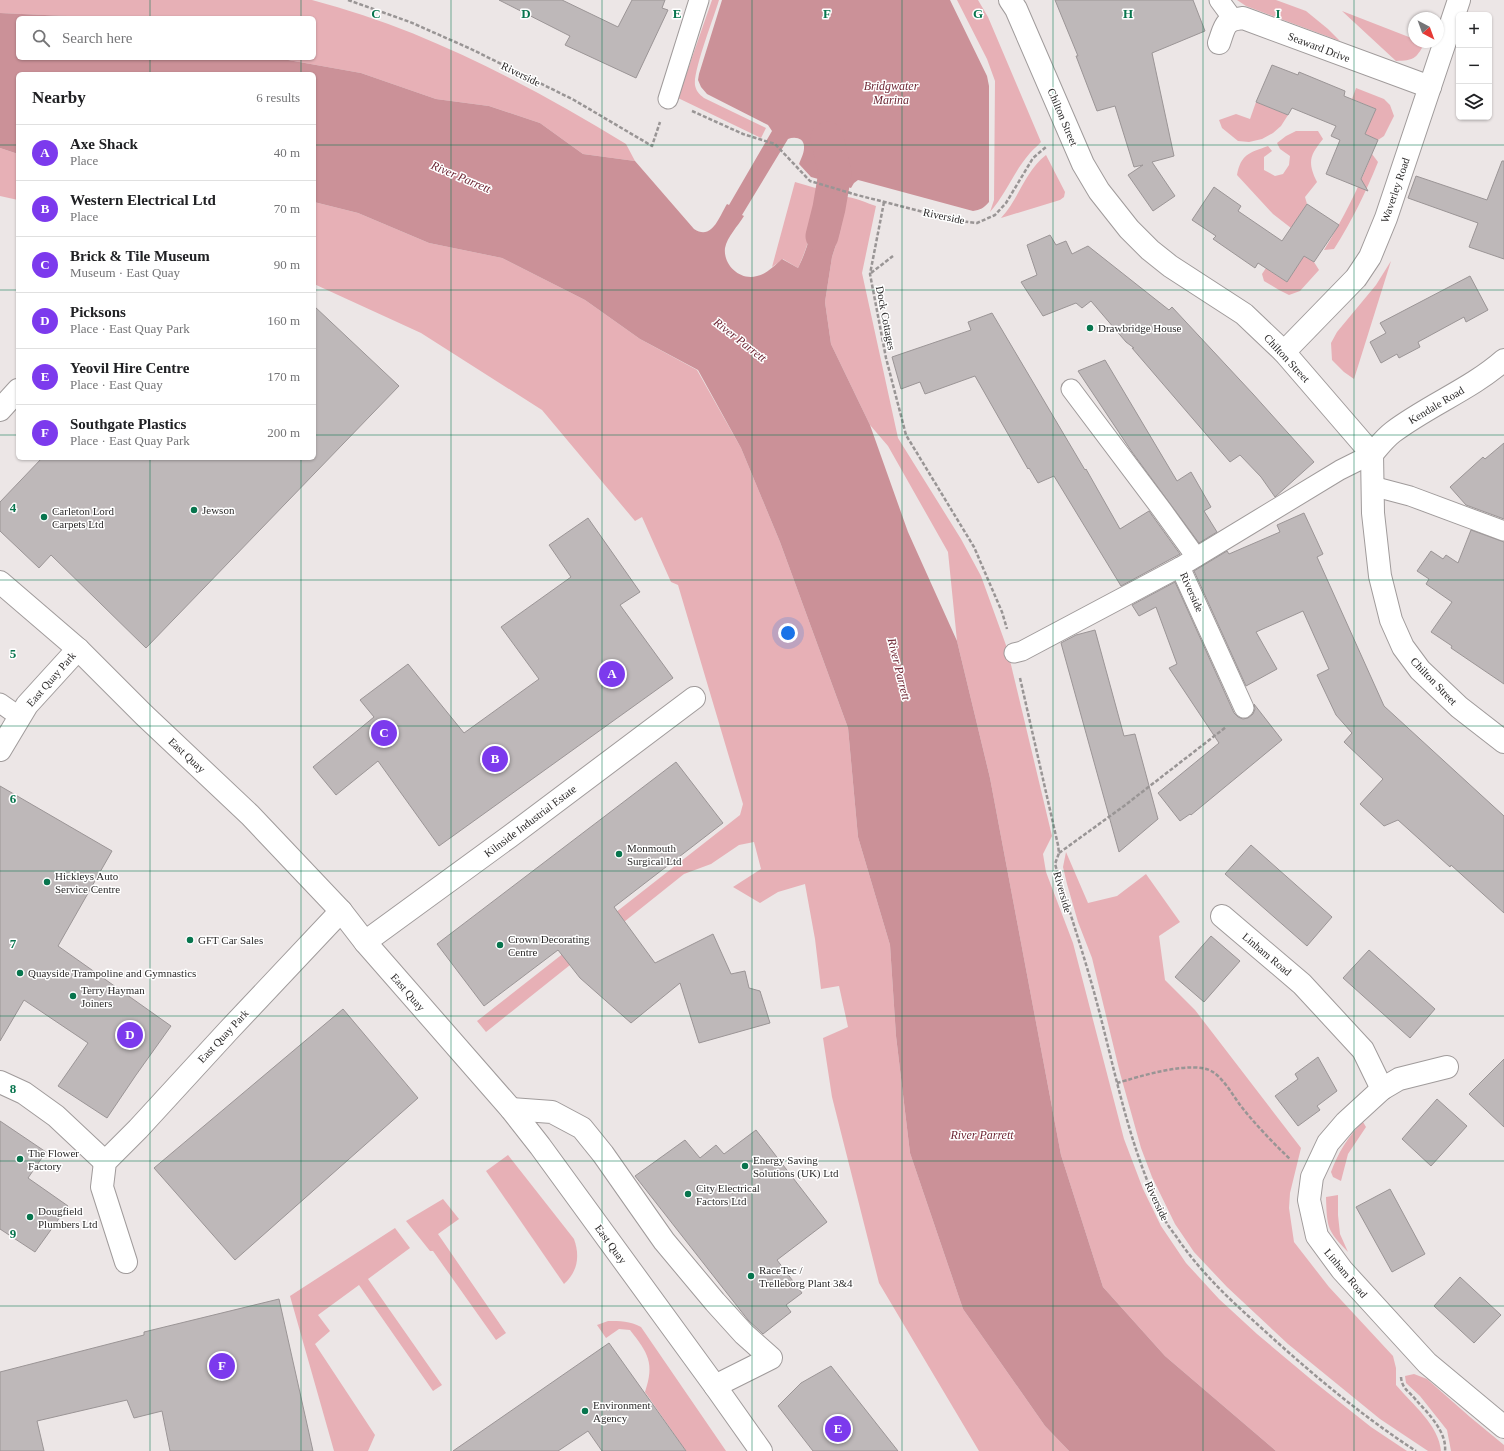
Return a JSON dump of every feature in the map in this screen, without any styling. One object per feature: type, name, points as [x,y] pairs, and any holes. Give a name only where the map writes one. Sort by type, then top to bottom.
[{"type":"street","name":"Chilton Street","points":[[1010,0],[1019,16],[1083,164],[1099,191],[1116,213],[1129,229],[1150,250],[1170,266],[1244,314],[1284,352],[1372,454],[1373,513],[1380,576],[1391,620],[1403,647],[1420,670],[1453,702],[1504,742]]},
{"type":"street","name":"Waverley Road","points":[[1284,352],[1352,283],[1370,257],[1386,218],[1459,0]]},
{"type":"street","name":"Seaward Drive","points":[[1232,19],[1243,18],[1430,87]]},
{"type":"street","points":[[1219,43],[1225,27],[1232,19]]},
{"type":"street","name":"Kendale Road","points":[[1372,454],[1392,433],[1416,416],[1476,381],[1504,360]]},
{"type":"street","points":[[0,410],[16,392]]},
{"type":"street","name":"East Quay","points":[[0,582],[78,649],[144,715],[250,815],[341,911],[365,942],[511,1109],[540,1146],[761,1451]]},
{"type":"street","name":"East Quay Park","points":[[0,750],[27,705],[78,649]]},
{"type":"street","name":"Kilnside Industrial Estate","points":[[365,942],[694,698]]},
{"type":"street","name":"East Quay Park","points":[[105,1162],[138,1129],[341,911]]},
{"type":"street","name":"Linham Road","points":[[1222,916],[1302,984],[1363,1050],[1382,1089]]},
{"type":"street","name":"Linham Road","points":[[1447,1067],[1399,1079],[1382,1089],[1346,1122],[1328,1143],[1312,1177],[1309,1200],[1317,1236],[1342,1270],[1427,1363],[1504,1427]]},
{"type":"street","points":[[0,1082],[24,1093],[56,1116],[105,1162],[102,1186],[126,1262]]},
{"type":"street","points":[[511,1109],[552,1112],[582,1128],[603,1154],[664,1241],[744,1334],[771,1358],[715,1386]]},
{"type":"lane","points":[[666,105],[700,0]]},
{"type":"lane","points":[[1219,0],[1232,19]]},
{"type":"lane","points":[[1071,389],[1162,510],[1188,562]]},
{"type":"lane","name":"Riverside","points":[[1014,653],[1022,651],[1188,562],[1340,470],[1372,454]]},
{"type":"lane","points":[[1372,486],[1410,496],[1504,531]]},
{"type":"lane","name":"Riverside","points":[[1188,562],[1244,708]]},
{"type":"lane","points":[[0,703],[20,717]]},
{"type":"path","name":"Riverside","points":[[348,0],[410,22],[478,52],[574,100],[652,146],[666,105],[774,144],[810,181],[857,195],[959,221],[977,222],[987,220],[995,215],[1006,203],[1034,158],[1042,150]]},
{"type":"path","name":"Dock Cottages","points":[[884,202],[870,274],[886,358],[906,435]]},
{"type":"path","points":[[870,274],[893,256]]},
{"type":"path","points":[[1059,853],[1124,806],[1239,716],[1244,708]]},
{"type":"path","name":"Riverside","points":[[1058,844],[1059,853],[1055,864],[1094,991],[1116,1083],[1140,1166],[1164,1220],[1196,1264],[1223,1293],[1284,1349],[1392,1436],[1416,1451]]},
{"type":"path","points":[[1116,1083],[1152,1073],[1180,1068],[1200,1069],[1212,1072],[1224,1082],[1247,1114],[1278,1148],[1297,1166],[1312,1177]]},
{"type":"path","points":[[1406,1340],[1401,1376],[1402,1385],[1434,1420],[1443,1436],[1445,1451]]},
{"type":"shaded area","points":[[0,0],[312,0],[354,12],[394,26],[474,60],[551,100],[626,144],[635,161],[583,154],[540,123],[489,106],[436,99],[361,73],[288,60],[316,60],[316,16],[66,16],[0,13]]},
{"type":"shaded area","points":[[712,0],[719,0],[697,68],[695,78],[696,89],[704,98],[766,128],[761,138],[678,98]]},
{"type":"shaded area","points":[[957,0],[978,0],[988,17],[1041,142],[1024,160],[1001,198],[990,212],[994,200],[995,81],[987,59]]},
{"type":"shaded area","points":[[1237,0],[1276,0],[1306,11],[1340,41],[1246,6]]},
{"type":"shaded area","points":[[1342,11],[1408,37],[1408,48],[1422,48],[1414,58],[1396,61]]},
{"type":"shaded area","points":[[1356,88],[1384,99],[1390,105],[1394,116],[1384,136],[1378,140],[1365,134],[1376,109],[1352,99]]},
{"type":"shaded area","points":[[1256,102],[1288,115],[1281,126],[1273,133],[1262,139],[1249,142],[1238,141],[1222,128],[1219,120],[1236,114],[1250,119]]},
{"type":"shaded area","points":[[1296,131],[1318,131],[1323,139],[1315,150],[1311,159],[1312,169],[1317,182],[1305,197],[1307,204],[1291,228],[1273,214],[1237,175],[1241,163],[1247,155],[1268,146],[1272,151],[1264,157],[1264,170],[1275,176],[1283,174],[1289,165],[1290,156],[1280,149],[1277,143]]},
{"type":"shaded area","points":[[0,148],[16,153],[16,200],[0,196]]},
{"type":"shaded area","points":[[1372,154],[1378,162],[1369,184],[1347,228],[1334,249],[1324,250],[1338,227],[1362,179]]},
{"type":"shaded area","points":[[1046,155],[1065,192],[1064,197],[1060,200],[1001,218],[1013,202],[1027,177]]},
{"type":"shaded area","points":[[795,182],[819,189],[809,239],[798,268],[783,259],[772,267]]},
{"type":"shaded area","points":[[847,197],[858,199],[876,206],[862,273],[898,438],[961,539],[981,576],[1007,648],[1052,836],[1043,854],[1046,872],[1073,943],[1124,1139],[1143,1189],[1161,1226],[1186,1263],[1219,1299],[1257,1334],[1313,1381],[1371,1427],[1407,1451],[1276,1451],[1165,1356],[1103,1287],[1061,1155],[990,778],[957,641],[948,552],[888,446],[870,425],[831,344],[825,302],[832,257],[840,232]]},
{"type":"shaded area","points":[[316,202],[358,213],[429,243],[502,258],[585,300],[640,339],[697,370],[741,448],[780,542],[848,728],[858,837],[890,945],[896,1036],[910,1153],[963,1309],[1045,1426],[1069,1451],[979,1451],[879,1283],[832,1097],[823,1038],[848,1027],[839,986],[821,989],[815,939],[805,884],[778,892],[760,903],[733,887],[761,869],[754,842],[739,845],[711,864],[684,874],[486,1032],[477,1021],[740,815],[743,804],[678,585],[671,582],[642,517],[635,521],[542,410],[421,333],[316,285]]},
{"type":"shaded area","points":[[1304,256],[1314,262],[1319,270],[1300,291],[1289,295],[1264,281],[1262,274],[1266,268],[1287,282]]},
{"type":"shaded area","points":[[1391,261],[1354,379],[1344,372],[1332,360],[1331,343],[1337,332],[1376,285]]},
{"type":"shaded area","points":[[1066,852],[1088,903],[1117,896],[1146,874],[1180,922],[1159,936],[1165,980],[1195,1010],[1301,1148],[1290,1193],[1289,1208],[1294,1242],[1329,1287],[1393,1356],[1396,1368],[1396,1385],[1424,1415],[1435,1432],[1441,1451],[1428,1451],[1380,1419],[1288,1344],[1227,1287],[1194,1252],[1175,1224],[1152,1177],[1141,1148],[1120,1073],[1092,958],[1078,922],[1067,884],[1063,867]]},
{"type":"shaded area","points":[[1363,1122],[1366,1127],[1348,1154],[1341,1181],[1333,1177],[1331,1172],[1344,1145]]},
{"type":"shaded area","points":[[508,1155],[574,1239],[577,1251],[575,1269],[564,1284],[486,1171]]},
{"type":"shaded area","points":[[1338,1195],[1340,1234],[1348,1252],[1332,1233],[1328,1222],[1326,1197]]},
{"type":"shaded area","points":[[443,1199],[459,1219],[438,1234],[506,1333],[496,1340],[433,1251],[430,1251],[406,1221]]},
{"type":"shaded area","points":[[395,1228],[410,1248],[368,1279],[442,1385],[433,1391],[359,1285],[318,1315],[330,1331],[315,1344],[375,1435],[368,1451],[334,1451],[290,1296]]},
{"type":"shaded area","points":[[608,1321],[629,1322],[641,1327],[726,1451],[686,1451],[645,1392],[648,1382],[649,1366],[648,1359],[641,1345],[630,1330],[619,1329],[606,1338],[597,1325]]},
{"type":"shaded area","points":[[1414,1374],[1427,1379],[1504,1445],[1504,1451],[1451,1451],[1447,1430],[1420,1396],[1406,1383],[1405,1376]]},
{"type":"water","name":"River Parrett","points":[[722,0],[950,0],[987,76],[989,86],[989,202],[984,207],[973,211],[858,180],[851,188],[811,177],[799,164],[804,150],[803,142],[796,138],[791,138],[788,139],[742,215],[744,216],[726,244],[725,254],[730,266],[739,274],[745,276],[751,277],[761,275],[771,269],[782,259],[798,268],[809,239],[819,189],[847,197],[840,232],[832,257],[825,302],[831,344],[870,425],[908,532],[957,641],[990,778],[1061,1155],[1103,1287],[1165,1356],[1276,1451],[1069,1451],[1045,1426],[963,1309],[910,1153],[896,1036],[890,945],[858,837],[848,728],[780,542],[741,448],[698,370],[640,339],[585,300],[502,258],[429,243],[358,213],[316,202],[316,72],[16,72],[16,153],[0,148],[0,13],[67,16],[16,16],[16,60],[288,60],[361,73],[436,99],[489,106],[540,123],[583,154],[635,161],[694,229],[700,232],[706,232],[714,226],[727,204],[729,205],[772,131],[768,125],[707,94],[701,87],[698,80]]},
{"type":"building","points":[[499,0],[562,0],[618,27],[632,0],[665,0],[662,8],[668,10],[636,78],[565,45],[570,36]]},
{"type":"building","points":[[1055,0],[1193,0],[1205,31],[1152,53],[1174,156],[1152,162],[1175,196],[1153,211],[1128,175],[1143,165],[1134,167],[1115,106],[1097,111],[1076,56],[1078,56]]},
{"type":"building","points":[[1272,65],[1298,75],[1299,72],[1345,91],[1344,96],[1376,109],[1365,134],[1378,140],[1361,179],[1368,191],[1326,174],[1340,140],[1331,136],[1336,126],[1292,108],[1288,115],[1256,102]]},
{"type":"building","points":[[1502,161],[1504,161],[1504,259],[1469,247],[1478,223],[1408,198],[1416,176],[1487,200]]},
{"type":"building","points":[[1214,187],[1241,206],[1238,211],[1282,241],[1307,204],[1339,225],[1314,262],[1304,256],[1287,282],[1258,263],[1255,268],[1213,239],[1216,236],[1192,220]]},
{"type":"building","points":[[1050,235],[1056,245],[1066,241],[1072,254],[1088,246],[1169,310],[1172,307],[1314,462],[1275,497],[1261,477],[1240,455],[1230,462],[1132,348],[1134,348],[1126,342],[1091,301],[1082,308],[1076,303],[1043,316],[1021,282],[1037,275],[1027,245]]},
{"type":"building","points":[[1470,276],[1488,310],[1466,322],[1464,317],[1418,342],[1420,347],[1399,358],[1397,354],[1381,363],[1370,342],[1386,333],[1380,323]]},
{"type":"building","name":"Jewson","points":[[316,308],[399,386],[146,648],[51,555],[39,568],[0,531],[0,502],[40,460],[316,460]]},
{"type":"building","points":[[992,313],[1085,470],[1086,469],[1120,529],[1149,511],[1180,554],[1121,586],[1054,476],[1038,483],[1029,468],[1028,469],[975,376],[925,394],[920,382],[901,389],[892,357],[971,330],[968,322]]},
{"type":"building","points":[[1105,360],[1177,481],[1191,472],[1211,507],[1204,511],[1217,532],[1199,543],[1132,452],[1078,371]]},
{"type":"building","points":[[1504,443],[1504,519],[1466,505],[1450,487],[1483,457],[1485,459]]},
{"type":"building","points":[[1304,513],[1323,554],[1317,557],[1384,706],[1504,816],[1504,913],[1398,820],[1384,826],[1360,804],[1383,779],[1344,742],[1352,733],[1336,715],[1317,675],[1329,669],[1303,611],[1256,632],[1277,669],[1246,686],[1194,571],[1227,551],[1229,554],[1280,532],[1277,525]]},
{"type":"building","points":[[588,518],[640,592],[620,605],[673,678],[439,846],[378,761],[336,795],[313,767],[374,717],[360,700],[408,664],[464,733],[539,679],[501,627],[571,577],[549,545]]},
{"type":"building","points":[[1471,530],[1504,542],[1504,684],[1451,648],[1452,646],[1431,632],[1452,602],[1426,584],[1429,579],[1417,571],[1431,551],[1443,559],[1446,555],[1458,563]]},
{"type":"building","points":[[1175,582],[1234,713],[1243,719],[1248,718],[1253,714],[1255,709],[1254,704],[1282,740],[1191,815],[1190,814],[1180,821],[1158,793],[1219,743],[1169,668],[1177,664],[1156,607],[1139,616],[1132,605]]},
{"type":"building","points":[[1095,630],[1124,736],[1135,734],[1158,819],[1119,852],[1061,643],[1076,635]]},
{"type":"building","points":[[676,762],[723,823],[614,907],[655,963],[713,934],[731,974],[745,971],[749,988],[760,991],[770,1023],[699,1043],[680,983],[631,1023],[580,978],[558,950],[484,1006],[437,944]]},
{"type":"building","points":[[0,786],[112,851],[58,946],[171,1026],[107,1118],[58,1086],[88,1043],[24,1000],[0,1041]]},
{"type":"building","points":[[1251,845],[1332,917],[1307,946],[1225,874]]},
{"type":"building","points":[[1211,936],[1240,961],[1204,1002],[1175,977]]},
{"type":"building","points":[[1369,950],[1435,1009],[1410,1038],[1343,978]]},
{"type":"building","points":[[343,1009],[418,1098],[235,1260],[154,1168]]},
{"type":"building","points":[[1318,1057],[1337,1091],[1317,1106],[1320,1110],[1298,1126],[1275,1096],[1298,1079],[1295,1074]]},
{"type":"building","points":[[1504,1059],[1504,1127],[1469,1094]]},
{"type":"building","points":[[1437,1099],[1467,1126],[1431,1166],[1402,1139]]},
{"type":"building","name":"Dougfield Plumbers Ltd","points":[[0,1121],[46,1152],[28,1178],[68,1206],[35,1252],[0,1229]]},
{"type":"building","points":[[756,1130],[827,1222],[777,1260],[802,1293],[786,1305],[791,1312],[763,1334],[748,1320],[635,1176],[685,1140],[700,1158],[716,1145],[724,1154]]},
{"type":"building","points":[[1390,1189],[1425,1254],[1392,1272],[1356,1207]]},
{"type":"building","points":[[1460,1277],[1501,1315],[1474,1343],[1434,1306]]},
{"type":"building","points":[[279,1299],[313,1451],[170,1451],[162,1411],[134,1418],[127,1400],[37,1421],[44,1451],[0,1451],[0,1372],[144,1335],[144,1332]]},
{"type":"building","name":"Environment Agency","points":[[609,1343],[686,1451],[602,1451],[588,1431],[558,1451],[453,1451]]},
{"type":"building","points":[[831,1366],[898,1451],[813,1451],[778,1406],[801,1383]]},
{"type":"waterway","points":[[822,236],[835,173],[827,138]]},
{"type":"place","name":"Drawbridge House","points":[[1090,328]]},
{"type":"place","name":"Jewson","points":[[194,510]]},
{"type":"place","name":"Carleton Lord Carpets Ltd","points":[[44,517]]},
{"type":"place","name":"Axe Shack","points":[[612,674]]},
{"type":"place","name":"Brick & Tile Museum","points":[[384,733]]},
{"type":"place","name":"Western Electrical Ltd","points":[[495,759]]},
{"type":"place","name":"Monmouth Surgical Ltd","points":[[619,854]]},
{"type":"place","name":"Hickleys Auto Service Centre","points":[[47,882]]},
{"type":"place","name":"GFT Car Sales","points":[[190,940]]},
{"type":"place","name":"Crown Decorating Centre","points":[[500,945]]},
{"type":"place","name":"Quayside Trampoline and Gymnastics","points":[[20,973]]},
{"type":"place","name":"Terry Hayman Joiners","points":[[73,996]]},
{"type":"place","name":"Picksons","points":[[130,1035]]},
{"type":"place","name":"The Flower Factory","points":[[20,1159]]},
{"type":"place","name":"Energy Saving Solutions (UK) Ltd","points":[[745,1166]]},
{"type":"place","name":"City Electrical Factors Ltd","points":[[688,1194]]},
{"type":"place","name":"Dougfield Plumbers Ltd","points":[[30,1217]]},
{"type":"place","name":"RaceTec / Trelleborg Plant 3&4","points":[[751,1276]]},
{"type":"place","name":"Southgate Plastics","points":[[222,1366]]},
{"type":"place","name":"Environment Agency","points":[[585,1411]]},
{"type":"place","name":"Yeovil Hire Centre","points":[[838,1429]]},
{"type":"water label","name":"Bridgwater Marina","points":[[891,93]]}]
